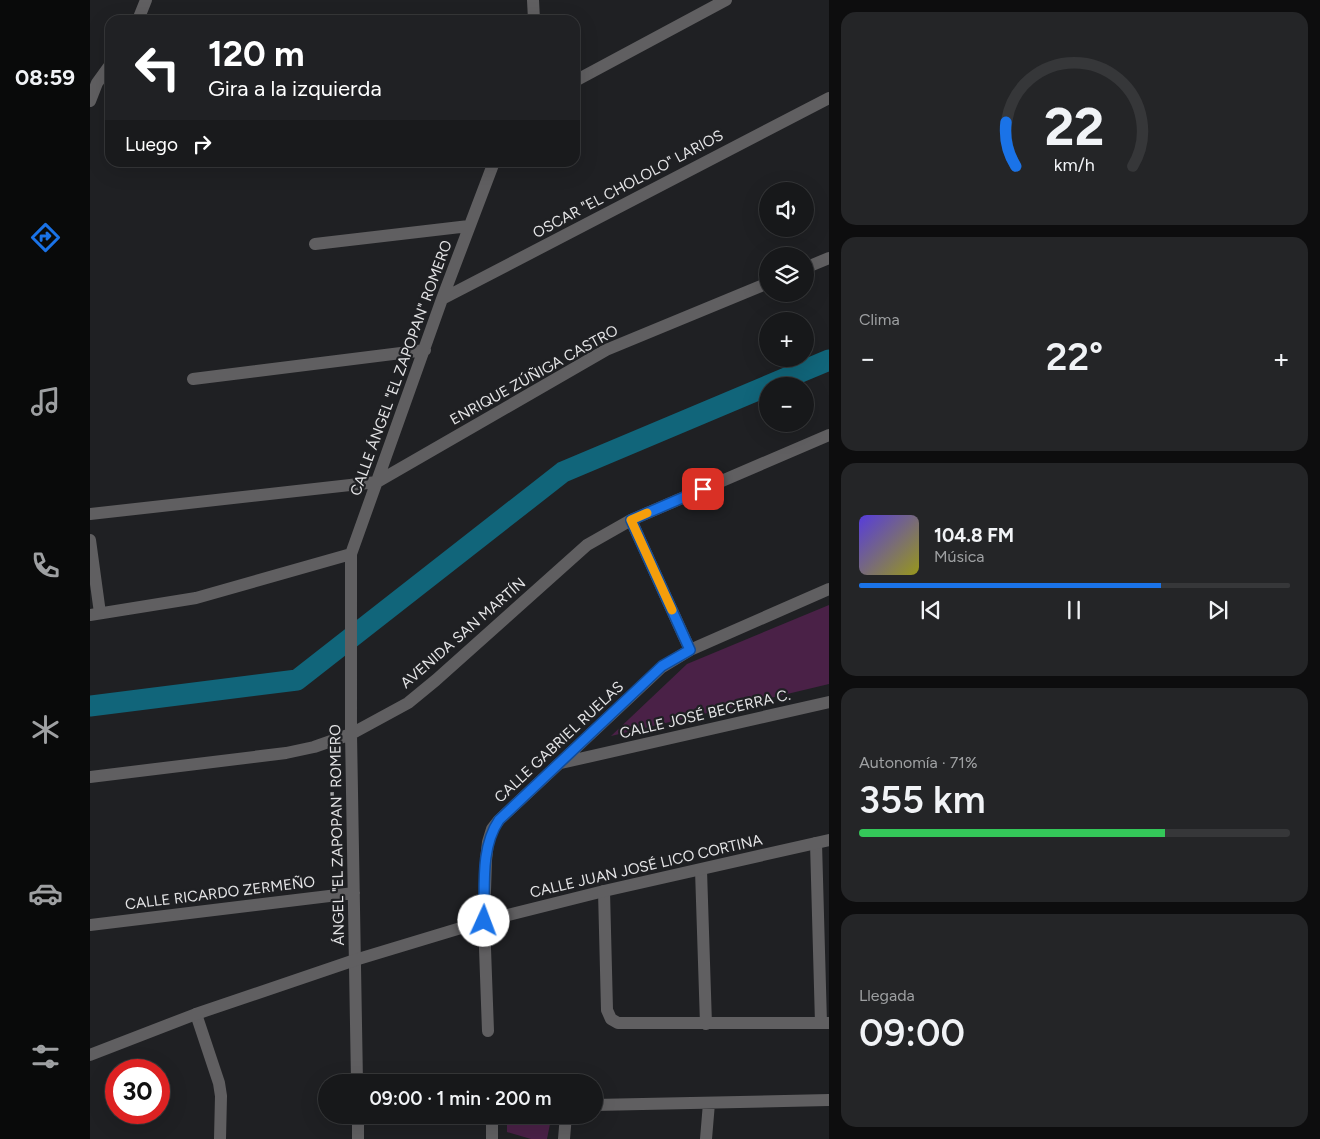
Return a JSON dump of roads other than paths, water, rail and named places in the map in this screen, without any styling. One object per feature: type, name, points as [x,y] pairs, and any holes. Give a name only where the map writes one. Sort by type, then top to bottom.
[{"type":"street","points":[[140,15],[146,0]]},
{"type":"street","points":[[533,0],[534,15]]},
{"type":"street","points":[[580,78],[726,0]]},
{"type":"street","points":[[90,101],[97,83],[105,72]]},
{"type":"street","name":"OSCAR \"EL CHOLOLO\" LARIOS","points":[[442,299],[829,98]]},
{"type":"street","name":"CALLE ÁNGEL \"EL ZAPOPAN\" ROMERO","points":[[350,587],[351,554],[442,299],[492,167]]},
{"type":"street","points":[[315,244],[469,226]]},
{"type":"street","points":[[814,264],[829,258]]},
{"type":"street","name":"ENRIQUE ZÚÑIGA CASTRO","points":[[377,482],[606,350],[759,288]]},
{"type":"street","points":[[193,380],[424,350]]},
{"type":"street","name":"AVENIDA SAN MARTÍN","points":[[90,777],[286,753],[314,747],[351,734],[408,703],[587,545],[631,520],[829,434]]},
{"type":"street","points":[[90,514],[377,482]]},
{"type":"street","points":[[631,520],[690,650]]},
{"type":"street","points":[[90,540],[95,614],[196,598],[351,554]]},
{"type":"street","name":"ÁNGEL \"EL ZAPOPAN\" ROMERO","points":[[350,587],[357,1074]]},
{"type":"street","name":"CALLE GABRIEL RUELAS","points":[[488,1031],[484,921],[486,860],[492,829],[499,820],[662,666],[690,650],[829,589]]},
{"type":"street","name":"CALLE JOSÉ BECERRA C.","points":[[559,763],[829,702]]},
{"type":"street","name":"CALLE JUAN JOSÉ LICO CORTINA","points":[[90,1055],[196,1014],[355,960],[484,921],[604,891],[829,840]]},
{"type":"street","points":[[604,891],[607,1010],[611,1019],[618,1023],[629,1024],[825,1023],[816,843]]},
{"type":"street","points":[[701,870],[706,1024]]},
{"type":"street","name":"CALLE RICARDO ZERMEÑO","points":[[90,924],[354,893]]},
{"type":"street","points":[[196,1014],[219,1083],[221,1096],[220,1139]]},
{"type":"street","points":[[603,1105],[829,1100]]},
{"type":"street","points":[[706,1139],[709,1103]]},
{"type":"street","points":[[358,1124],[358,1139]]},
{"type":"street","points":[[492,1124],[492,1139]]},
{"type":"street","points":[[564,1139],[565,1124]]},
{"type":"waterway","points":[[90,706],[297,680],[563,472],[829,360]]}]
